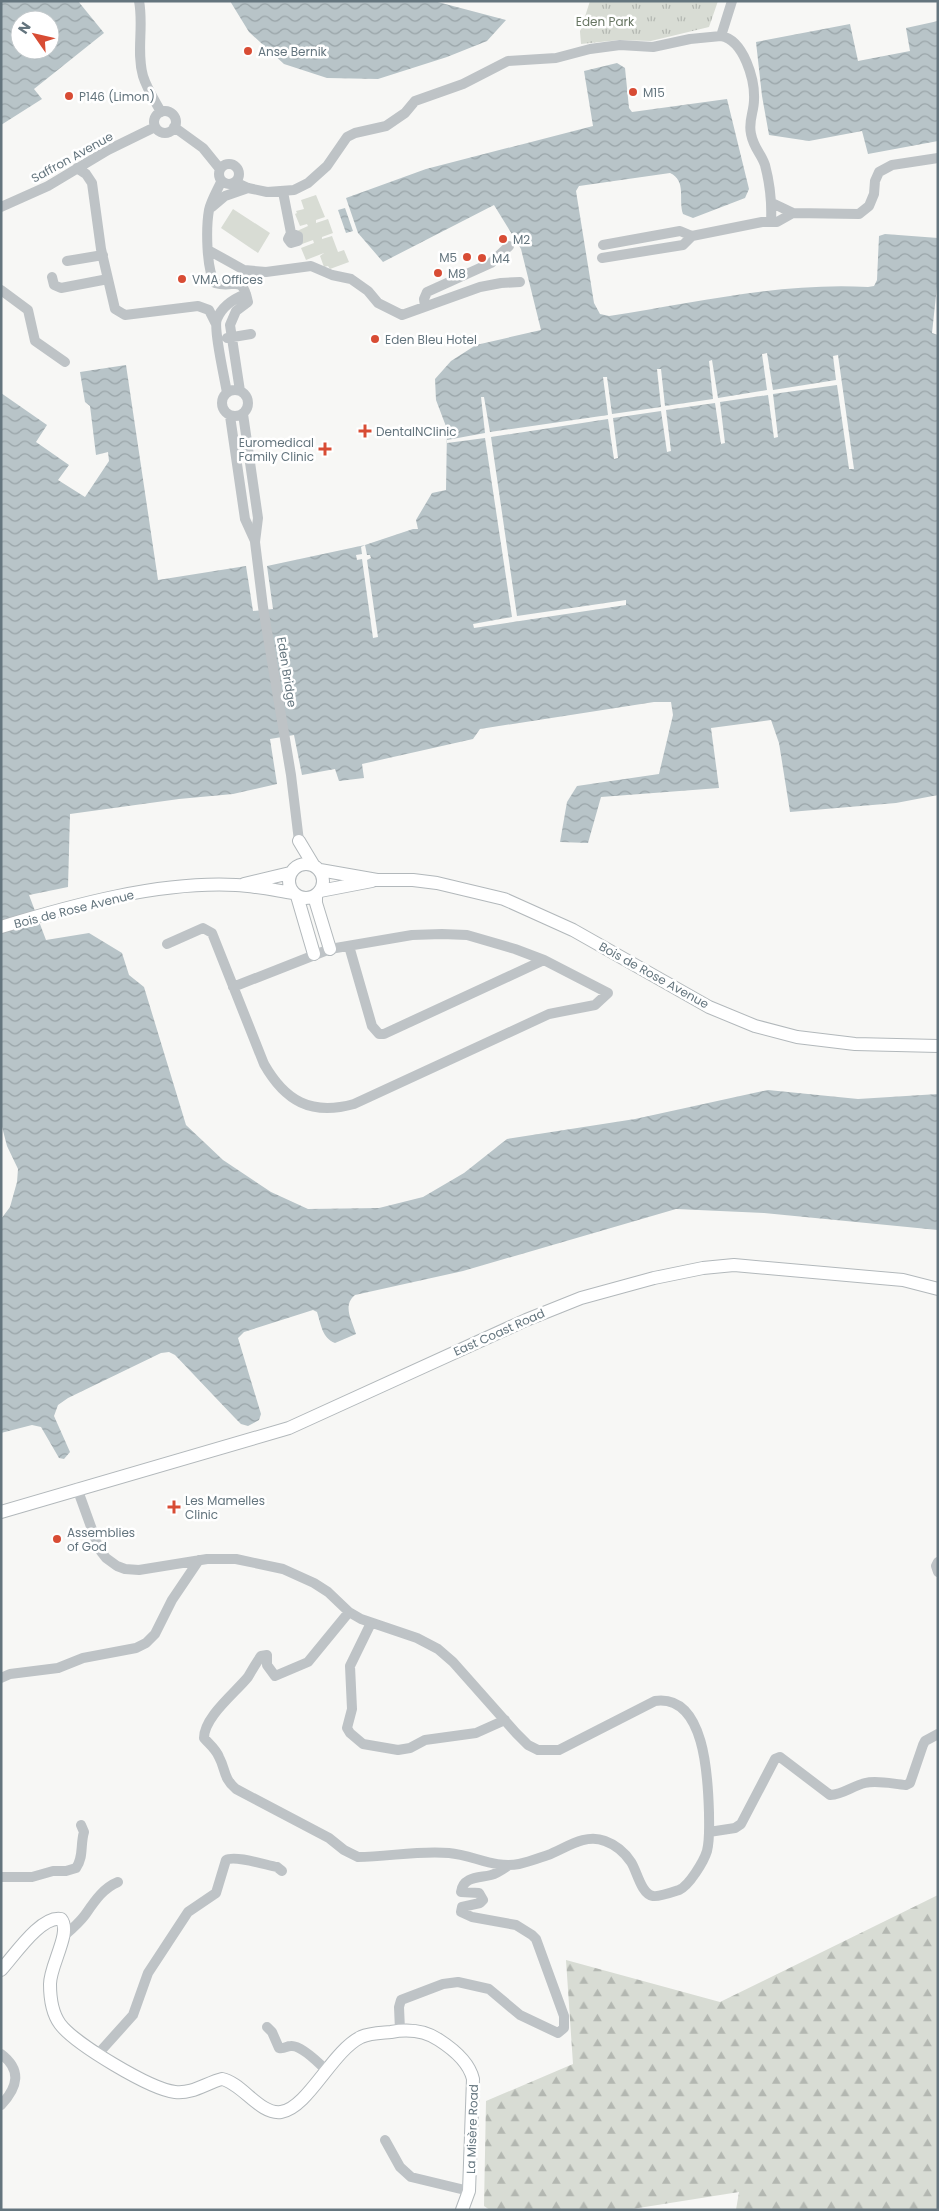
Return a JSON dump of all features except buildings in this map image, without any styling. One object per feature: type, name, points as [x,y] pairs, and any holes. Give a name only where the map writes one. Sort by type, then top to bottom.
[{"type":"main road","points":[[299,841],[323,880],[316,903],[330,949]]},
{"type":"main road","points":[[299,841],[288,883],[295,894],[314,954]]},
{"type":"main road","points":[[292,871],[306,864],[317,868]]},
{"type":"main road","name":"Bois de Rose Avenue","points":[[317,868],[377,880],[437,883],[504,898],[573,930],[709,1007],[755,1026],[796,1037],[855,1044],[938,1046]]},
{"type":"main road","name":"Bois de Rose Avenue","points":[[236,885],[292,871]]},
{"type":"main road","name":"Bois de Rose Avenue","points":[[318,893],[377,880]]},
{"type":"main road","name":"Bois de Rose Avenue","points":[[1,927],[116,897],[185,887],[236,885],[295,894]]},
{"type":"main road","points":[[295,894],[306,898],[318,893]]},
{"type":"main road","name":"East Coast Road","points":[[1,1512],[76,1488],[289,1428],[526,1320],[580,1298],[654,1278],[703,1268],[734,1265],[903,1280],[938,1289]]},
{"type":"main road","points":[[1,1970],[48,1920],[61,1919],[65,1926],[65,1935]]},
{"type":"main road","name":"La Misère Road","points":[[65,1935],[55,1956],[50,1984],[53,2009],[62,2026],[98,2054],[128,2073],[165,2090],[186,2092],[222,2079],[230,2081],[254,2101],[272,2111],[279,2112],[296,2104],[339,2054],[361,2037],[400,2030],[422,2032],[435,2037],[456,2053],[471,2069],[474,2090],[469,2191],[462,2210]]},
{"type":"street","points":[[139,1],[142,17],[140,42],[143,75],[161,112]]},
{"type":"street","points":[[721,36],[732,1]]},
{"type":"street","points":[[221,182],[227,184],[236,182],[248,188],[267,192],[294,190],[308,183],[326,166],[347,137],[355,133],[386,126],[405,113],[415,101],[463,84],[508,61],[556,58],[590,49],[620,45],[653,47],[690,39],[721,36],[730,39],[738,46],[752,81],[754,98],[749,124],[754,147],[764,164],[772,203],[770,222]]},
{"type":"street","points":[[161,112],[168,112],[174,116],[174,127],[166,133],[159,132],[155,127],[154,120],[161,112]]},
{"type":"street","name":"Saffron Avenue","points":[[1,207],[48,186],[108,150],[155,127]]},
{"type":"street","points":[[174,127],[203,148],[220,169]]},
{"type":"street","points":[[772,203],[793,213],[859,214],[869,206],[874,194],[875,180],[879,172],[892,165],[938,158]]},
{"type":"street","points":[[236,182],[239,172],[235,166],[226,164],[220,169],[218,175],[221,182],[209,210],[208,250],[212,279],[215,283],[238,283],[243,287],[247,298]]},
{"type":"street","points":[[77,168],[86,174],[92,183],[113,305],[119,314],[125,315],[198,306],[209,310],[216,324],[227,393]]},
{"type":"street","points":[[209,210],[225,196],[248,188]]},
{"type":"street","points":[[283,192],[291,234]]},
{"type":"street","points":[[602,258],[683,245],[692,236],[747,225],[777,222],[793,213]]},
{"type":"street","points":[[603,245],[680,231],[692,236]]},
{"type":"street","points":[[425,306],[424,299],[427,292],[491,263],[509,246]]},
{"type":"street","points":[[208,250],[244,270],[266,272],[311,266],[332,275],[352,279],[368,291],[378,303],[388,310],[402,315],[480,287],[501,282],[520,282]]},
{"type":"street","points":[[67,261],[103,255]]},
{"type":"street","points":[[52,277],[54,285],[61,288],[108,279]]},
{"type":"street","points":[[1,290],[28,310],[35,341],[66,362]]},
{"type":"street","points":[[216,324],[222,310],[234,299],[247,298]]},
{"type":"street","points":[[230,325],[236,311],[247,298]]},
{"type":"street","points":[[152,312],[185,303],[205,302],[222,310],[230,325],[240,391],[249,403],[243,414],[257,517],[255,542]]},
{"type":"street","points":[[218,339],[251,334]]},
{"type":"street","points":[[240,391],[231,390],[227,393],[224,396],[222,405],[226,414],[230,416],[243,414]]},
{"type":"street","points":[[230,416],[245,519],[255,542]]},
{"type":"street","name":"Eden Bridge","points":[[255,542],[299,841]]},
{"type":"street","points":[[166,944],[203,928],[208,930],[214,937],[233,987],[264,1064],[274,1083],[288,1096],[321,1109],[340,1108],[354,1104],[549,1014],[595,1005],[608,993],[544,960],[467,935],[412,935],[330,949],[233,987]]},
{"type":"street","points":[[349,946],[372,1026],[379,1034],[384,1034],[544,960]]},
{"type":"street","points":[[76,1488],[99,1549],[106,1558],[117,1566],[125,1569],[139,1570],[199,1560],[236,1559],[283,1569],[314,1583],[328,1592],[349,1612],[371,1623],[417,1638],[438,1649],[453,1662],[528,1745],[538,1750],[559,1750],[655,1702],[665,1700],[673,1703],[687,1715],[703,1745],[708,1782],[709,1832],[707,1851],[695,1874],[680,1889],[654,1896],[647,1893],[632,1863],[622,1850],[605,1840],[587,1839],[570,1844],[548,1855],[518,1864],[500,1865],[450,1853],[358,1856],[344,1850],[329,1838],[236,1789],[227,1781],[220,1758],[204,1738],[204,1731],[208,1722],[248,1676],[261,1656],[267,1655],[267,1665],[275,1676],[308,1662],[349,1612]]},
{"type":"street","points":[[1,1678],[10,1674],[58,1668],[82,1658],[136,1648],[146,1643],[155,1634],[172,1600],[199,1560]]},
{"type":"street","points":[[938,1562],[936,1566],[938,1572]]},
{"type":"street","points":[[371,1623],[350,1666],[352,1709],[348,1728],[350,1733],[363,1744],[398,1750],[410,1748],[424,1740],[476,1733],[505,1720]]},
{"type":"street","points":[[709,1832],[735,1828],[741,1824],[775,1758],[780,1757],[830,1795],[840,1794],[862,1783],[906,1785],[910,1783],[925,1741],[938,1734]]},
{"type":"street","points":[[1,1877],[32,1878],[54,1871],[66,1871],[76,1868],[81,1858],[81,1840],[84,1832],[81,1825]]},
{"type":"street","points":[[98,2054],[133,2015],[148,1973],[188,1912],[216,1893],[226,1860],[229,1858],[239,1859],[277,1867],[282,1870]]},
{"type":"street","points":[[400,2030],[401,2000],[443,1984],[458,1982],[489,1989],[520,2015],[558,2033],[564,2028],[564,2016],[536,1939],[516,1925],[472,1917],[461,1912],[464,1905],[480,1903],[483,1900],[479,1893],[461,1892],[464,1884],[479,1876],[500,1872],[510,1864]]},
{"type":"street","points":[[65,1935],[76,1926],[100,1895],[111,1885],[118,1882]]},
{"type":"street","points":[[267,2027],[272,2032],[279,2048],[297,2047],[311,2056],[326,2070]]},
{"type":"street","points":[[1,2054],[15,2068],[17,2076],[9,2097],[1,2105]]},
{"type":"street","points":[[385,2140],[400,2167],[411,2177],[469,2191]]},
{"type":"green space","name":"Eden Park","points":[[590,1],[718,1],[709,27],[651,41],[619,40],[581,44],[580,32]]},
{"type":"green space","points":[[316,195],[325,217],[316,220],[316,223],[328,219],[333,233],[322,237],[322,239],[332,236],[338,252],[344,250],[349,262],[330,269],[328,266],[324,267],[320,256],[324,253],[306,260],[301,248],[314,243],[313,240],[302,244],[297,231],[308,226],[307,224],[300,226],[295,214],[297,213],[296,211],[304,209],[301,200]]},
{"type":"green space","points":[[233,209],[270,233],[258,253],[221,228]]},
{"type":"green space","points":[[938,1895],[938,2210],[736,2210],[739,2192],[626,2210],[490,2210],[484,2206],[486,2101],[573,2064],[566,1960],[720,2002]]},
{"type":"water","points":[[1,1],[78,1],[104,33],[34,89],[42,99],[1,125]]},
{"type":"water","points":[[230,1],[434,1],[506,20],[487,41],[447,57],[378,79],[327,78],[284,64],[249,32]]},
{"type":"water","points":[[938,21],[938,141],[868,154],[862,131],[809,141],[769,135],[762,96],[756,42],[850,24],[858,61],[910,51],[906,28]]},
{"type":"water","points":[[617,63],[625,68],[629,108],[632,112],[727,99],[749,189],[745,198],[693,218],[683,214],[680,186],[675,176],[670,173],[579,186],[576,191],[594,303],[600,314],[609,316],[770,291],[835,286],[874,286],[877,280],[879,236],[885,234],[938,238],[938,277],[932,333],[938,335],[938,795],[896,803],[790,812],[779,743],[771,720],[711,728],[719,788],[601,797],[588,843],[560,842],[567,802],[577,786],[659,774],[673,715],[671,702],[654,702],[480,729],[473,739],[362,764],[364,778],[339,781],[335,769],[302,775],[294,735],[270,739],[277,784],[233,794],[179,799],[70,814],[68,887],[29,895],[46,940],[89,933],[122,953],[129,975],[144,987],[186,1125],[223,1160],[271,1192],[308,1209],[379,1208],[423,1197],[464,1173],[507,1139],[635,1119],[768,1090],[858,1099],[938,1094],[938,1230],[764,1213],[676,1209],[463,1271],[355,1295],[349,1304],[349,1313],[356,1334],[335,1343],[327,1338],[317,1312],[313,1310],[244,1332],[238,1338],[261,1414],[259,1420],[248,1426],[241,1424],[175,1355],[169,1352],[161,1353],[68,1398],[58,1405],[54,1416],[70,1452],[64,1459],[59,1458],[41,1427],[32,1425],[1,1433],[1,1219],[10,1207],[17,1182],[18,1169],[7,1146],[1,1123],[1,393],[47,425],[36,442],[69,465],[58,480],[85,497],[109,461],[108,452],[96,455],[90,406],[85,402],[80,372],[126,365],[158,580],[246,566],[253,611],[273,609],[267,566],[365,545],[418,529],[416,520],[432,493],[446,490],[447,429],[436,400],[435,379],[451,361],[476,345],[541,330],[521,249],[494,205],[383,262],[358,233],[346,198],[426,169],[593,126],[584,71]]},
{"type":"water","points":[[345,208],[353,231],[346,233],[338,210]]},
{"type":"pier","points":[[767,353],[773,390],[836,380],[833,356],[838,355],[854,469],[849,469],[837,385],[773,394],[778,437],[774,438],[768,395],[720,402],[725,443],[721,444],[715,403],[666,410],[671,451],[667,452],[661,411],[613,418],[618,458],[614,459],[608,419],[491,437],[517,616],[626,600],[626,605],[474,628],[473,624],[512,617],[485,438],[447,443],[447,440],[485,433],[481,397],[484,397],[490,432],[608,415],[603,377],[607,377],[612,414],[661,407],[657,369],[661,369],[665,406],[713,399],[709,361],[712,360],[718,398],[767,390],[762,354]]},
{"type":"pier","points":[[365,545],[367,555],[370,555],[371,558],[367,560],[378,637],[373,638],[362,559],[357,560],[356,555],[362,554],[361,547]]},
{"type":"place","name":"Anse Bernik","points":[[248,51]]},
{"type":"place","name":"M15","points":[[633,92]]},
{"type":"place","name":"P146 (Limon)","points":[[69,96]]},
{"type":"place","name":"M2","points":[[503,239]]},
{"type":"place","name":"M5","points":[[467,257]]},
{"type":"place","name":"M4","points":[[482,258]]},
{"type":"place","name":"M8","points":[[438,273]]},
{"type":"place","name":"VMA Offices","points":[[182,279]]},
{"type":"place","name":"Eden Bleu Hotel","points":[[375,339]]},
{"type":"place","name":"DentalNClinic","points":[[365,431]]},
{"type":"place","name":"Euromedical Family Clinic","points":[[325,449]]},
{"type":"place","name":"Les Mamelles Clinic","points":[[174,1507]]},
{"type":"place","name":"Assemblies of God","points":[[57,1539]]}]
